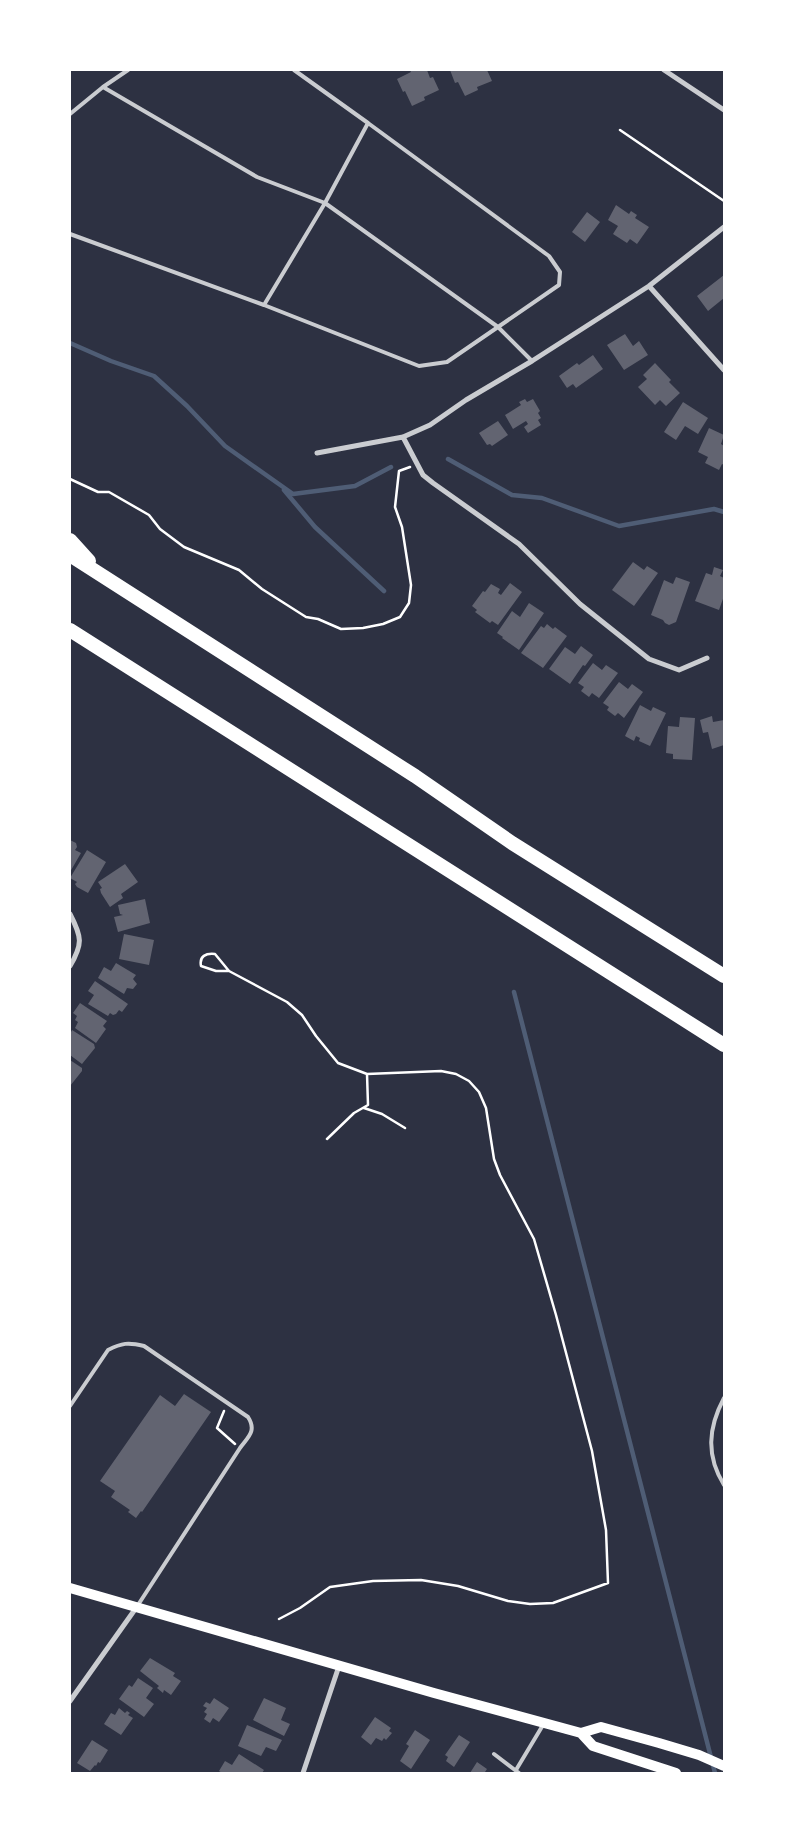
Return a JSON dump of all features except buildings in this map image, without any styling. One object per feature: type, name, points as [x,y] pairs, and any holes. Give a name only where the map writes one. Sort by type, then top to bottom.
[{"type":"highway","points":[[70,540],[101,574]]},
{"type":"highway","points":[[70,555],[415,776],[512,843],[724,976]]},
{"type":"highway","points":[[70,630],[724,1045]]},
{"type":"main road","points":[[70,1588],[544,1723],[581,1733],[601,1727],[699,1756],[724,1766]]},
{"type":"main road","points":[[581,1733],[593,1746],[676,1773]]},
{"type":"street","points":[[664,70],[724,110]]},
{"type":"street","points":[[317,453],[403,437],[430,425],[466,400],[532,361],[649,286],[724,227]]},
{"type":"street","points":[[649,286],[724,370]]},
{"type":"street","points":[[403,437],[423,475],[519,544],[580,604],[648,659],[679,670],[708,658]]},
{"type":"street","points":[[70,914],[79,935],[78,951],[70,966]]},
{"type":"street","points":[[70,1701],[136,1608]]},
{"type":"street","points":[[303,1773],[340,1666]]},
{"type":"lane","points":[[70,114],[103,87],[128,70]]},
{"type":"lane","points":[[70,234],[264,305],[419,366],[447,362],[559,285],[560,272],[549,256],[294,70]]},
{"type":"lane","points":[[103,87],[257,177],[325,203],[498,327],[532,361]]},
{"type":"lane","points":[[264,305],[325,203],[368,123]]},
{"type":"lane","points":[[70,1406],[108,1350],[117,1345],[130,1342],[144,1346],[248,1417],[252,1424],[252,1432],[136,1608]]},
{"type":"lane","points":[[724,1398],[715,1414],[711,1444],[716,1472],[724,1485]]},
{"type":"lane","points":[[494,1754],[518,1772],[544,1723]]},
{"type":"path","points":[[620,130],[724,201]]},
{"type":"path","points":[[70,479],[98,492],[109,492],[150,515],[160,529],[184,547],[239,570],[262,589],[306,617],[318,619],[341,629],[363,628],[383,624],[400,617],[409,603],[411,585],[402,527],[395,507],[399,471],[418,465]]},
{"type":"path","points":[[229,971],[206,969],[201,966],[202,957],[208,953],[215,954],[229,971],[287,1002],[302,1015],[338,1063],[367,1074],[441,1071],[456,1074],[469,1081],[479,1092],[486,1108],[494,1159],[500,1175],[534,1239],[592,1451],[606,1530],[608,1583],[553,1603],[530,1604],[508,1601],[458,1586],[421,1580],[373,1581],[330,1587],[300,1608],[279,1619]]},
{"type":"path","points":[[327,1139],[354,1113],[368,1105],[367,1074]]},
{"type":"path","points":[[364,1108],[382,1114],[404,1128]]},
{"type":"path","points":[[228,1403],[218,1428],[240,1448]]},
{"type":"waterway","points":[[70,343],[111,361],[154,376],[187,406],[225,446],[293,494],[355,486],[391,467]]},
{"type":"waterway","points":[[448,459],[512,495],[542,498],[619,526],[714,509],[724,512]]},
{"type":"waterway","points":[[284,490],[315,527],[384,591]]},
{"type":"waterway","points":[[514,992],[715,1773]]}]
